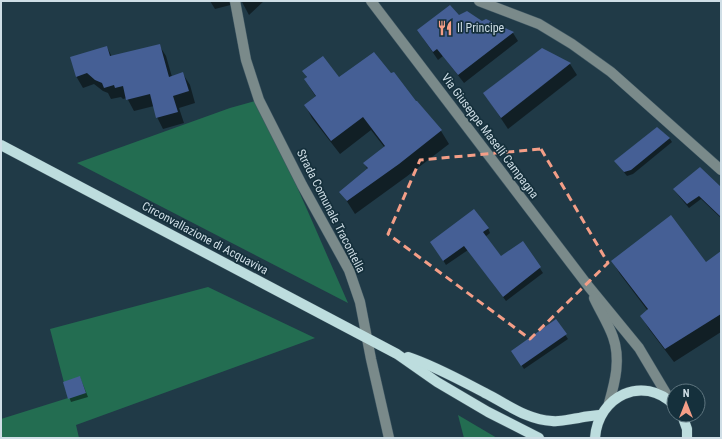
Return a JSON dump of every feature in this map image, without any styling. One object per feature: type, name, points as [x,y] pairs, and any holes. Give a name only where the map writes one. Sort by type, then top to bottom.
[{"type":"main road","name":"Circonvallazione di Acquaviva","points":[[1,145],[397,354]]},
{"type":"main road","points":[[397,354],[426,364],[533,418],[551,422],[565,422],[600,415]]},
{"type":"main road","points":[[397,354],[437,382],[488,412],[539,438]]},
{"type":"main road","points":[[595,438],[600,415],[609,404],[620,396],[632,392],[645,391],[658,394],[666,399]]},
{"type":"main road","points":[[684,423],[687,434],[694,438]]},
{"type":"street","name":"Strada Comunale Tracontella","points":[[235,1],[246,60],[259,100],[302,185],[349,270],[360,302],[389,438]]},
{"type":"street","name":"Via Giuseppe Maselli Campagna","points":[[371,1],[589,287]]},
{"type":"street","points":[[479,1],[539,24],[572,44],[611,72],[721,170]]},
{"type":"street","points":[[589,287],[639,348],[666,392]]},
{"type":"street","points":[[589,287],[613,336],[618,354],[617,372],[609,404]]},
{"type":"highlighted area","points":[[541,149],[608,263],[530,339],[388,234],[420,160]]},
{"type":"green space","points":[[259,100],[348,303],[77,163],[230,108]]},
{"type":"green space","points":[[208,287],[315,338],[76,425],[79,438],[1,438],[1,419],[68,398],[50,329]]},
{"type":"green space","points":[[458,415],[497,438],[464,438]]},
{"type":"building","points":[[450,5],[459,15],[467,11],[482,21],[486,19],[514,32],[458,75],[437,49],[433,52],[417,30]]},
{"type":"building","points":[[160,44],[169,77],[183,72],[189,91],[173,96],[178,112],[156,118],[150,94],[126,100],[123,86],[115,88],[114,85],[104,88],[102,83],[95,80],[87,73],[76,77],[70,57],[107,46],[110,56]]},
{"type":"building","points":[[542,48],[571,63],[501,118],[483,93]]},
{"type":"building","points":[[374,52],[391,73],[394,72],[416,101],[442,130],[399,164],[347,201],[339,192],[368,168],[363,163],[385,146],[363,117],[331,141],[304,105],[316,96],[304,79],[307,77],[302,71],[323,56],[339,77]]},
{"type":"building","points":[[657,127],[670,138],[631,170],[624,172],[614,161]]},
{"type":"building","points":[[700,167],[721,187],[721,217],[699,196],[687,204],[673,189]]},
{"type":"building","points":[[474,209],[489,228],[483,232],[501,256],[523,241],[541,267],[503,297],[464,246],[443,261],[430,242]]},
{"type":"building","points":[[671,215],[706,262],[721,251],[721,314],[665,349],[640,316],[648,309],[611,261]]},
{"type":"building","points":[[556,319],[567,334],[521,366],[511,351]]},
{"type":"building","points":[[80,376],[86,393],[68,399],[63,382]]},
{"type":"place","name":"Il Principe","points":[[445,28]]}]
